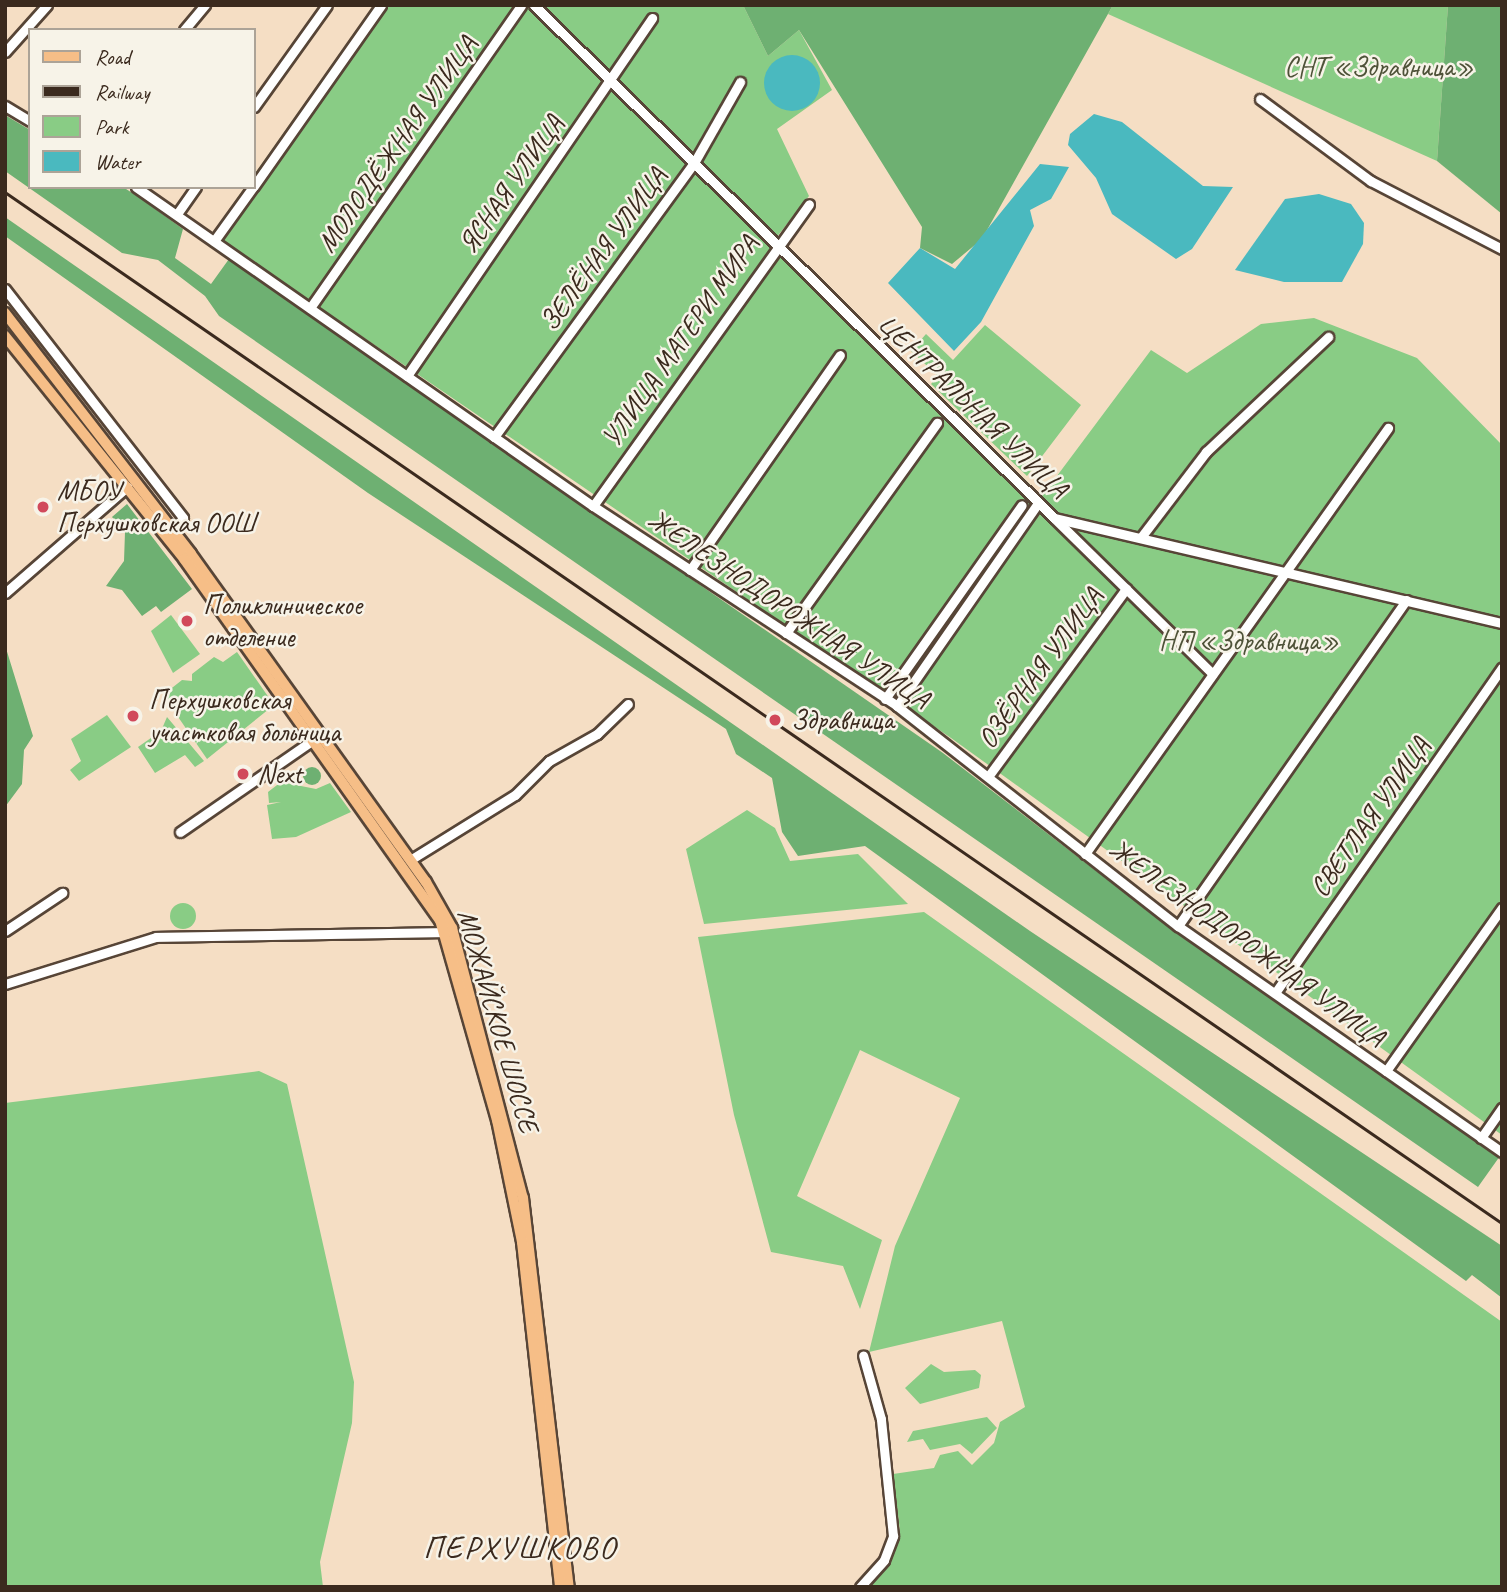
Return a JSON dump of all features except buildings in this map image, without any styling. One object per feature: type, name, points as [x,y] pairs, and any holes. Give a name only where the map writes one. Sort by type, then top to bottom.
[{"type":"main road","name":"МОЖАЙСКОЕ ШОССЕ","points":[[5,313],[174,532],[410,860],[452,928],[517,1166],[569,1587]]},
{"type":"main road","name":"МОЖАЙСКОЕ ШОССЕ","points":[[5,335],[127,487],[313,740],[444,932],[500,1132],[522,1242],[560,1587]]},
{"type":"street","points":[[5,52],[47,5]]},
{"type":"street","points":[[186,28],[205,5]]},
{"type":"street","points":[[256,104],[327,5]]},
{"type":"street","points":[[256,182],[381,5]]},
{"type":"street","name":"МОЛОДЁЖНАЯ УЛИЦА","points":[[310,308],[521,5]]},
{"type":"street","name":"ЦЕНТРАЛЬНАЯ УЛИЦА","points":[[534,5],[1054,518],[1142,536],[1502,623]]},
{"type":"street","name":"ЯСНАЯ УЛИЦА","points":[[407,376],[612,81],[652,18]]},
{"type":"street","name":"ЗЕЛЁНАЯ УЛИЦА","points":[[494,437],[695,161],[740,82]]},
{"type":"street","points":[[1261,99],[1371,180],[1502,249]]},
{"type":"street","points":[[5,106],[28,120]]},
{"type":"street","name":"ЖЕЛЕЗНОДОРОЖНАЯ УЛИЦА","points":[[139,189],[593,506],[897,706],[990,774],[1178,926],[1502,1153]]},
{"type":"street","points":[[177,214],[195,189]]},
{"type":"street","points":[[214,241],[251,189]]},
{"type":"street","name":"УЛИЦА МАТЕРИ МИРА","points":[[593,506],[776,242],[808,204]]},
{"type":"street","points":[[5,289],[183,518],[174,532]]},
{"type":"street","points":[[1142,536],[1206,452],[1328,337]]},
{"type":"street","points":[[690,570],[840,355]]},
{"type":"street","points":[[786,633],[937,423]]},
{"type":"street","points":[[1085,853],[1388,428]]},
{"type":"street","points":[[5,593],[127,487]]},
{"type":"street","points":[[897,706],[1038,503]]},
{"type":"street","points":[[885,699],[1022,506]]},
{"type":"street","points":[[1054,518],[1213,674]]},
{"type":"street","name":"ОЗЁРНАЯ УЛИЦА","points":[[990,774],[1126,589]]},
{"type":"street","points":[[1178,926],[1406,600]]},
{"type":"street","name":"СВЕТЛАЯ УЛИЦА","points":[[1275,993],[1502,667]]},
{"type":"street","points":[[410,860],[515,795],[549,761],[597,734],[628,704]]},
{"type":"street","points":[[180,832],[313,740]]},
{"type":"street","points":[[5,931],[62,893]]},
{"type":"street","points":[[1386,1071],[1502,908]]},
{"type":"street","points":[[5,984],[156,937],[444,932]]},
{"type":"street","points":[[1481,1138],[1502,1108]]},
{"type":"street","points":[[860,1587],[884,1560],[893,1536],[881,1419],[863,1355]]},
{"type":"green space","name":"НП «Здравница»","points":[[374,5],[743,5],[768,56],[799,30],[832,90],[777,129],[809,196],[776,238],[1042,496],[1151,350],[1187,373],[1261,324],[1314,318],[1417,358],[1502,445],[1502,1135],[951,738],[212,234],[244,189],[256,189],[256,172]]},
{"type":"green space","points":[[743,5],[1113,5],[982,239],[952,264],[920,248],[922,227],[799,30],[768,56]]},
{"type":"green space","name":"СНТ «Здравница»","points":[[1113,5],[1448,5],[1437,161],[1108,14]]},
{"type":"green space","points":[[1448,5],[1502,5],[1502,214],[1437,161]]},
{"type":"green space","points":[[5,115],[28,129],[28,187],[5,171]]},
{"type":"green space","points":[[31,189],[126,189],[140,198],[183,229],[175,258],[211,284],[229,259],[943,753],[1165,924],[1500,1156],[1478,1187],[219,316],[205,296],[158,260],[122,253]]},
{"type":"green space","points":[[5,217],[1030,931],[1502,1246],[1502,1298],[1472,1275],[1466,1281],[865,846],[798,856],[782,832],[772,778],[736,754],[726,729],[368,493],[5,236]]},
{"type":"green space","points":[[985,325],[1081,405],[1027,476],[931,384],[938,376],[911,351],[926,334],[953,360]]},
{"type":"green space","points":[[127,504],[192,589],[161,612],[156,606],[142,616],[122,590],[106,586],[124,561],[125,532],[112,517]]},
{"type":"green space","points":[[171,615],[200,654],[173,673],[151,631]]},
{"type":"green space","points":[[5,645],[33,736],[24,750],[22,784],[5,807]]},
{"type":"green space","points":[[237,652],[274,705],[207,759],[163,695],[182,680],[192,681],[192,674],[214,657],[223,662]]},
{"type":"green space","points":[[107,715],[131,747],[79,781],[70,770],[81,761],[71,739]]},
{"type":"green space","points":[[167,717],[204,761],[195,767],[185,755],[155,773],[138,747],[161,731]]},
{"type":"green space","points":[[312,767],[320,772],[321,776],[316,784],[312,785],[304,780],[303,776],[308,768]]},
{"type":"green space","points":[[281,782],[316,789],[330,783],[351,812],[296,837],[272,839],[267,805],[281,802],[269,803],[268,792]]},
{"type":"green space","points":[[747,810],[775,828],[790,861],[858,854],[908,904],[704,924],[686,849]]},
{"type":"green space","points":[[183,903],[192,907],[196,916],[192,925],[183,929],[174,925],[170,916],[174,907]]},
{"type":"green space","points":[[924,912],[1502,1322],[1502,1587],[869,1587],[900,1531],[893,1474],[934,1468],[940,1455],[958,1451],[972,1465],[994,1443],[1000,1422],[1025,1407],[1002,1321],[869,1352],[895,1246],[960,1098],[860,1050],[797,1196],[882,1240],[860,1309],[843,1266],[771,1252],[734,1115],[698,937]]},
{"type":"green space","points":[[259,1071],[287,1084],[354,1382],[352,1423],[320,1562],[323,1587],[5,1587],[5,1103]]},
{"type":"green space","points":[[931,1364],[944,1372],[975,1370],[981,1375],[979,1388],[920,1404],[905,1388]]},
{"type":"green space","points":[[987,1417],[997,1428],[972,1454],[960,1444],[930,1450],[923,1439],[907,1442],[913,1431]]},
{"type":"water","points":[[792,55],[803,57],[812,63],[818,72],[818,94],[812,103],[803,109],[792,111],[781,109],[772,103],[766,94],[764,83],[766,72],[772,63],[781,57]]},
{"type":"water","points":[[1094,114],[1122,122],[1203,186],[1233,187],[1192,249],[1176,259],[1112,214],[1096,178],[1068,145],[1070,134]]},
{"type":"water","points":[[1040,164],[1069,167],[1051,199],[1030,210],[1034,226],[981,322],[954,351],[888,283],[920,248],[955,269]]},
{"type":"water","points":[[1319,194],[1351,204],[1364,223],[1363,244],[1342,282],[1284,282],[1235,270],[1285,199]]},
{"type":"railway","points":[[5,192],[1502,1223]]},
{"type":"place","name":"МБОУ Перхушковская ООШ","points":[[43,507]]},
{"type":"place","name":"Поликлиническое отделение","points":[[187,621]]},
{"type":"place","name":"Перхушковская участковая больница","points":[[133,716]]},
{"type":"place","name":"Здравница","points":[[775,720]]},
{"type":"place","name":"Next","points":[[243,774]]},
{"type":"district","name":"ПЕРХУШКОВО","points":[[520,1548]]}]
